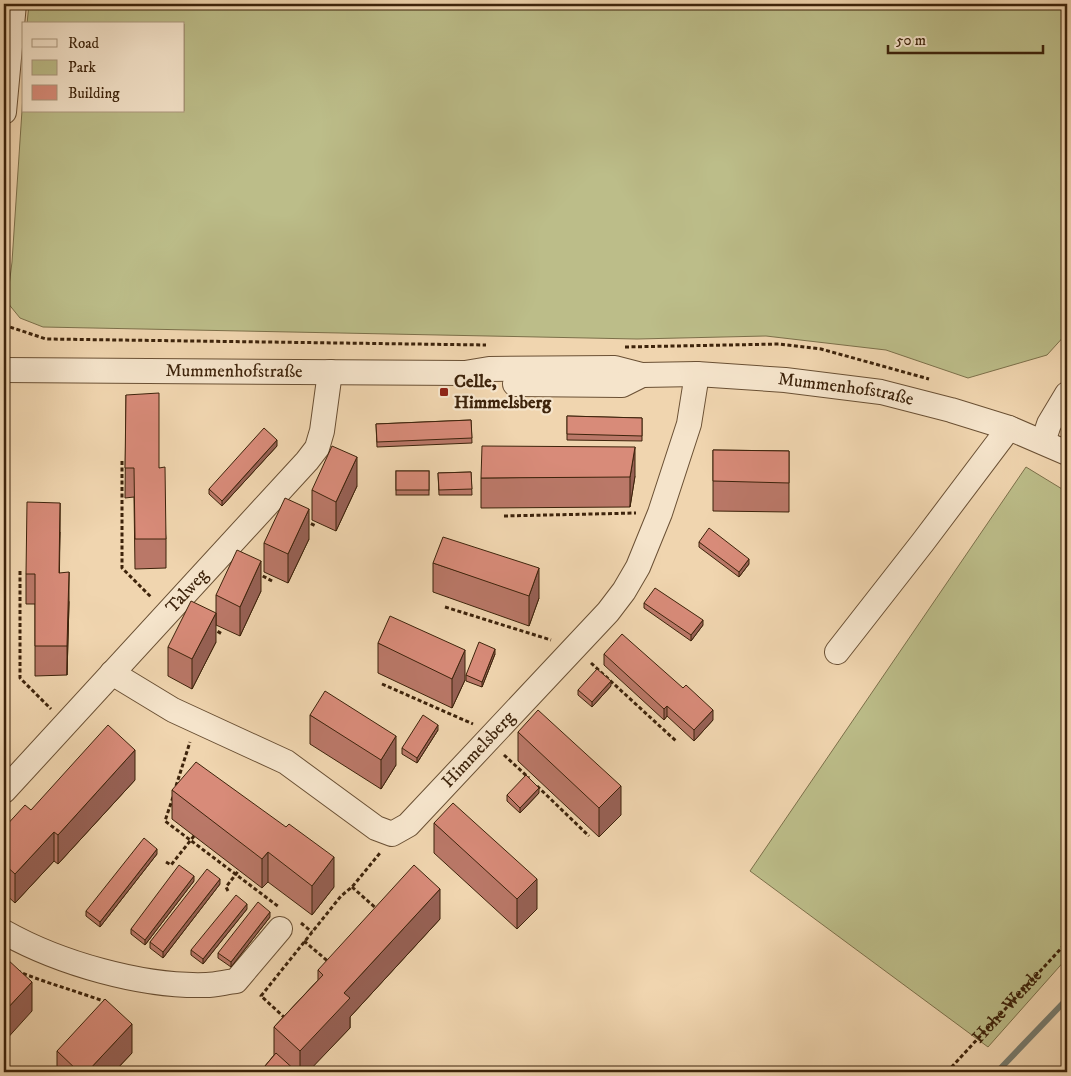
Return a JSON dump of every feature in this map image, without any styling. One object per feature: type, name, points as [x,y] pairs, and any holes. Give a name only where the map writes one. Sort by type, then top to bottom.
[{"type":"street","points":[[4,112],[14,4]]},
{"type":"street","name":"Mummenhofstraße","points":[[4,370],[465,373],[489,369],[615,368],[642,375],[697,374],[785,380],[881,392],[951,410],[1009,428],[1043,442]]},
{"type":"street","name":"Talweg","points":[[4,791],[307,461],[317,448],[322,431],[330,372]]},
{"type":"street","name":"Himmelsberg","points":[[392,834],[408,825],[608,612],[624,591],[638,567],[660,513],[689,424],[697,374]]},
{"type":"street","points":[[1067,394],[1049,424],[1043,442],[1067,453]]},
{"type":"street","points":[[837,652],[1009,428]]},
{"type":"street","points":[[112,673],[173,710],[286,762],[376,828],[392,834]]},
{"type":"street","points":[[4,932],[55,957],[120,976],[169,984],[207,985],[236,981],[287,920]]},
{"type":"path","points":[[122,461],[122,568],[167,614]]},
{"type":"path","points":[[504,516],[660,513]]},
{"type":"path","points":[[300,518],[316,526]]},
{"type":"path","points":[[20,571],[20,678],[65,724]]},
{"type":"path","points":[[257,573],[274,582]]},
{"type":"path","points":[[445,607],[574,648],[676,741]]},
{"type":"path","points":[[206,624],[222,634]]},
{"type":"path","points":[[382,684],[491,737],[589,836]]},
{"type":"path","points":[[197,721],[165,821],[236,874],[287,920],[312,932]]},
{"type":"path","points":[[286,1019],[261,996],[341,896],[352,887],[388,844],[392,834]]},
{"type":"path","points":[[166,862],[171,865],[194,836]]},
{"type":"path","points":[[228,891],[226,888],[239,870]]},
{"type":"path","points":[[352,887],[384,915]]},
{"type":"path","points":[[304,941],[334,967]]},
{"type":"path","name":"Hohe Wende","points":[[947,1072],[1067,942]]},
{"type":"path","points":[[11,968],[106,1002]]},
{"type":"path","points":[[104,1010],[106,1002],[112,997]]},
{"type":"green space","points":[[29,4],[1067,4],[1067,333],[1047,355],[968,378],[886,350],[766,336],[637,339],[43,327],[20,318],[7,302],[12,262],[22,110],[22,112],[185,112],[185,22],[27,22]]},
{"type":"green space","points":[[1026,467],[1067,492],[1067,958],[988,1047],[750,871]]},
{"type":"building","points":[[159,393],[159,468],[165,467],[166,539],[135,539],[134,468],[125,468],[126,395]]},
{"type":"building","points":[[567,416],[642,418],[642,436],[567,434]]},
{"type":"building","points":[[471,420],[472,438],[377,442],[376,424]]},
{"type":"building","points":[[264,428],[277,440],[222,501],[209,489]]},
{"type":"building","points":[[332,446],[357,457],[336,502],[312,490]]},
{"type":"building","points":[[482,446],[635,447],[630,477],[481,478]]},
{"type":"building","points":[[713,450],[789,451],[789,483],[713,481]]},
{"type":"building","points":[[396,471],[429,471],[429,490],[396,490]]},
{"type":"building","points":[[471,472],[472,489],[439,490],[438,473]]},
{"type":"building","points":[[285,498],[309,509],[288,554],[264,543]]},
{"type":"building","points":[[27,502],[60,503],[59,573],[69,572],[67,646],[35,646],[35,574],[26,574]]},
{"type":"building","points":[[709,528],[749,559],[739,572],[699,542]]},
{"type":"building","points":[[443,537],[539,568],[529,596],[433,563]]},
{"type":"building","points":[[237,550],[261,561],[240,607],[216,595]]},
{"type":"building","points":[[655,588],[703,620],[691,635],[644,603]]},
{"type":"building","points":[[191,601],[216,613],[192,659],[168,647]]},
{"type":"building","points":[[390,616],[465,650],[452,679],[378,643]]},
{"type":"building","points":[[622,634],[683,688],[686,685],[713,710],[694,730],[667,706],[664,709],[604,654]]},
{"type":"building","points":[[479,642],[495,649],[482,682],[466,675]]},
{"type":"building","points":[[597,669],[611,681],[592,702],[578,690]]},
{"type":"building","points":[[325,691],[396,736],[381,760],[310,715]]},
{"type":"building","points":[[538,710],[621,786],[599,808],[518,732]]},
{"type":"building","points":[[423,715],[438,725],[417,758],[402,748]]},
{"type":"building","points":[[108,725],[135,750],[58,835],[54,832],[15,874],[4,864],[4,828],[25,805],[31,810]]},
{"type":"building","points":[[196,762],[286,827],[289,824],[334,857],[312,886],[268,852],[262,859],[172,790]]},
{"type":"building","points":[[526,775],[539,788],[520,808],[507,795]]},
{"type":"building","points":[[453,803],[537,879],[517,899],[434,823]]},
{"type":"building","points":[[144,838],[157,849],[100,922],[86,911]]},
{"type":"building","points":[[179,865],[194,876],[145,940],[131,929]]},
{"type":"building","points":[[414,865],[440,889],[344,993],[350,998],[300,1051],[274,1027],[323,975],[318,970]]},
{"type":"building","points":[[207,869],[220,879],[163,952],[150,942]]},
{"type":"building","points":[[236,895],[247,904],[203,959],[191,950]]},
{"type":"building","points":[[258,902],[270,912],[231,962],[218,953]]},
{"type":"building","points":[[7,959],[32,982],[4,1012],[4,963]]},
{"type":"building","points":[[105,999],[132,1024],[87,1072],[79,1072],[57,1051]]},
{"type":"building","points":[[276,1053],[297,1072],[272,1072],[265,1066]]},
{"type":"waterway","points":[[997,1072],[1067,999]]},
{"type":"place","name":"Celle, Himmelsberg","points":[[444,392]]}]
